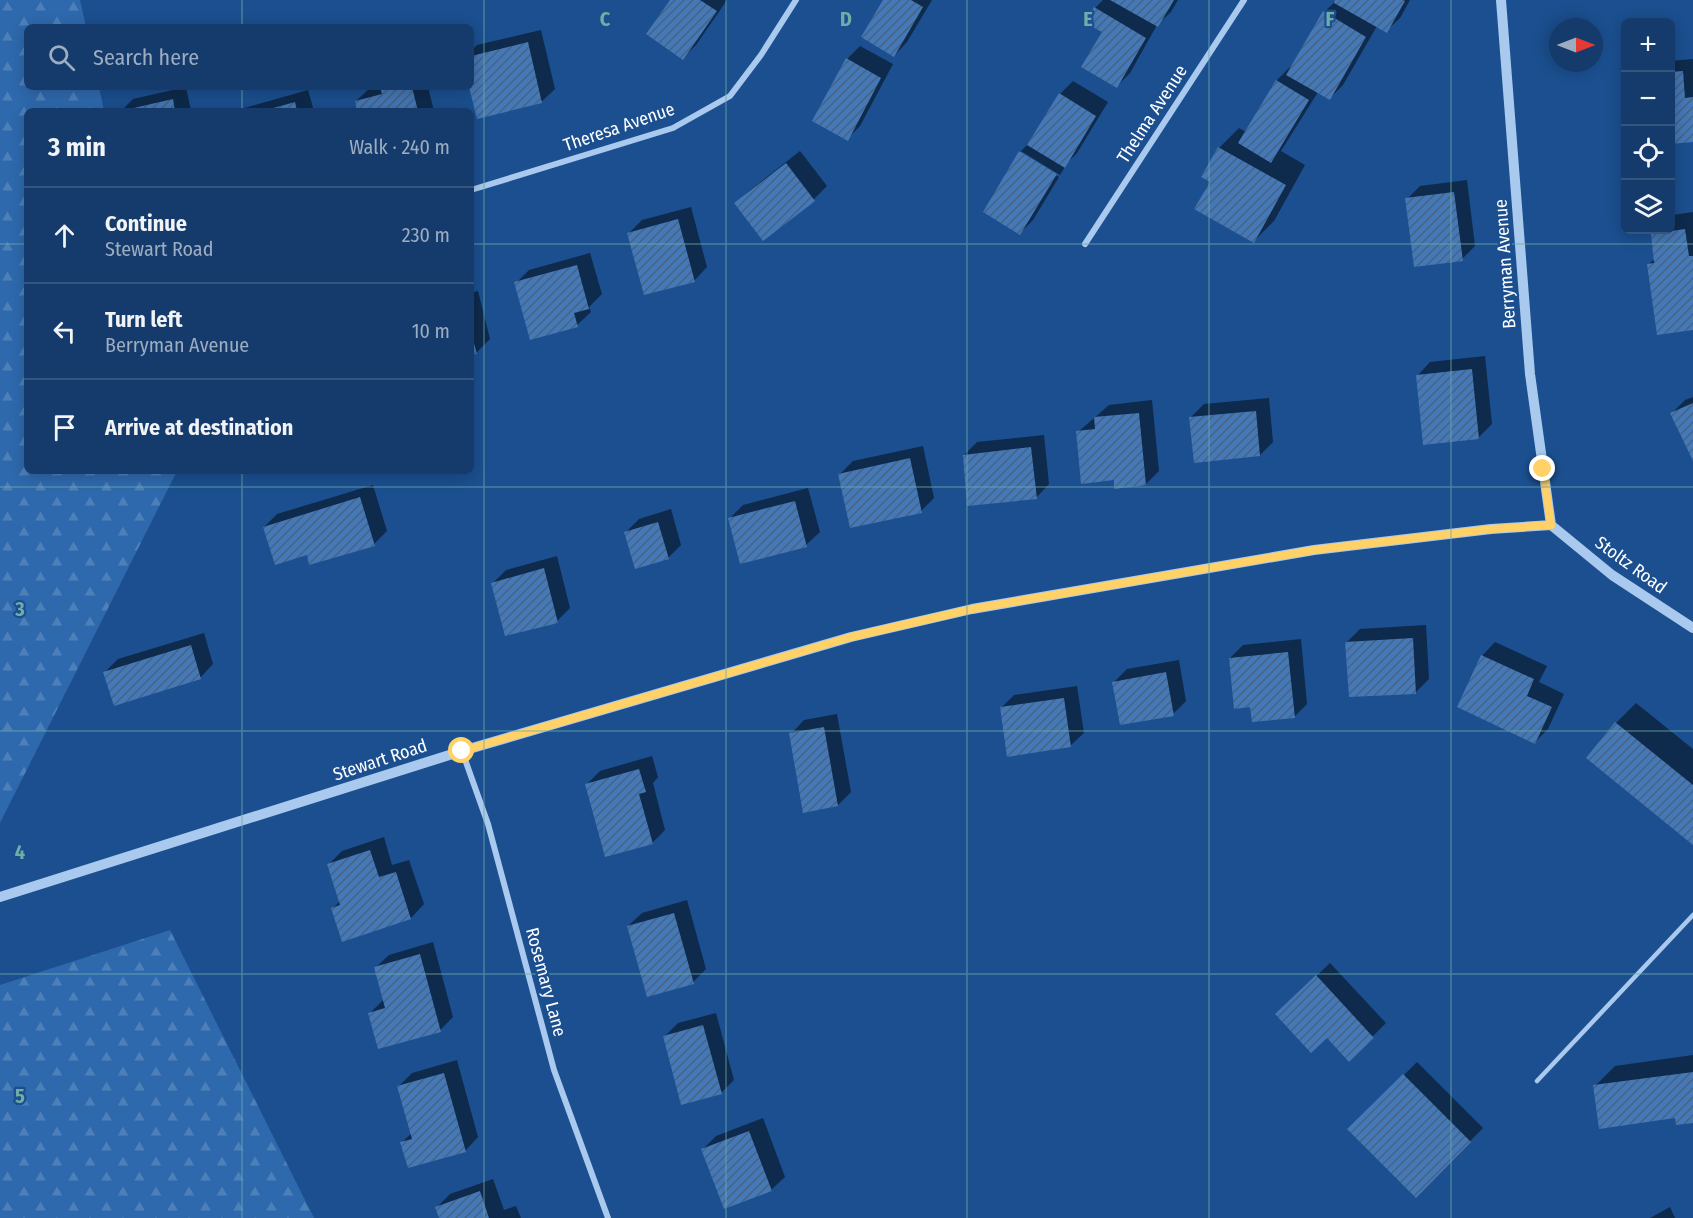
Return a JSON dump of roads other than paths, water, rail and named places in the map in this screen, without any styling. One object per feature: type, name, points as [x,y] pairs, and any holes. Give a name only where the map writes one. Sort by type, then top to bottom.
[{"type":"street","name":"Theresa Avenue","points":[[474,189],[672,128],[730,96],[761,55],[796,0]]},
{"type":"street","name":"Thelma Avenue","points":[[1085,244],[1244,0]]},
{"type":"street","name":"Berryman Avenue","points":[[1501,0],[1530,374],[1551,525]]},
{"type":"street","name":"Stoltz Road","points":[[1551,525],[1612,575],[1693,628]]},
{"type":"street","name":"Stewart Road","points":[[0,897],[462,751],[851,637],[972,609],[1314,550],[1491,529],[1551,525]]},
{"type":"street","name":"Rosemary Lane","points":[[462,751],[488,824],[554,1070],[608,1218]]},
{"type":"lane","points":[[1537,1081],[1693,915]]}]
